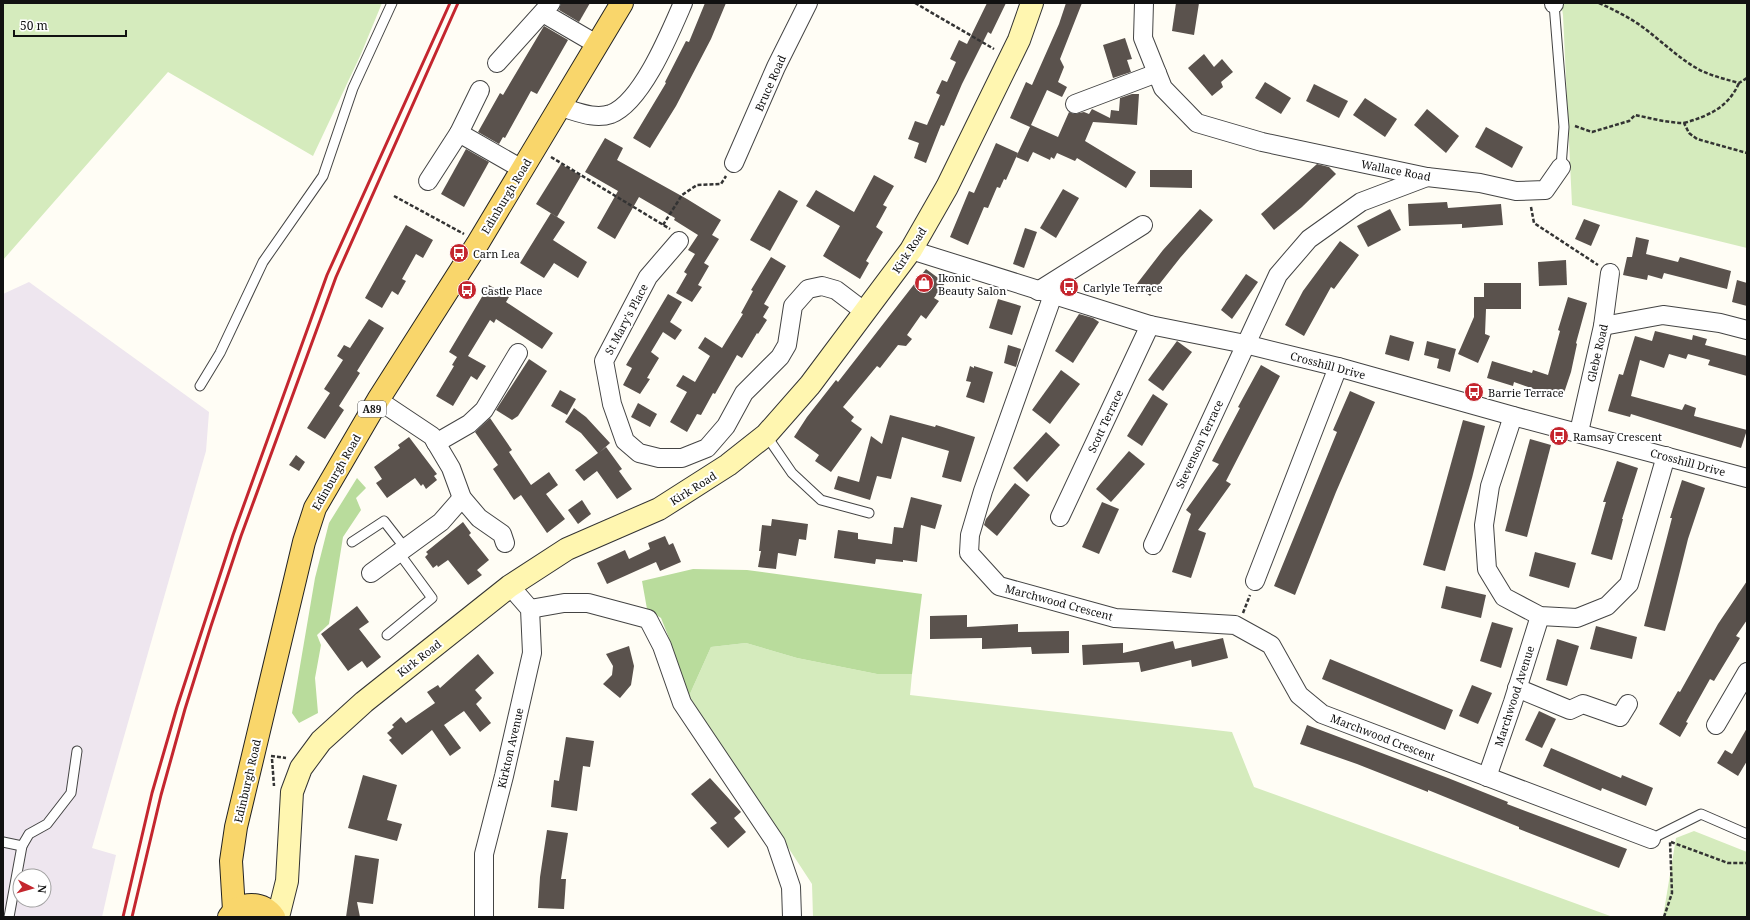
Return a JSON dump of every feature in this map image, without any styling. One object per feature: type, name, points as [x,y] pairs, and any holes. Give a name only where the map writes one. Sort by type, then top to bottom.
[{"type":"main road","name":"Edinburgh Road","points":[[255,912],[231,861],[236,828],[253,753],[304,542],[315,508],[378,400],[478,243],[622,3]]},
{"type":"main road","name":"Kirk Road","points":[[255,912],[274,896],[287,881],[292,792],[301,768],[320,741],[364,702],[510,586],[566,548],[659,509],[728,465],[766,435],[810,385],[911,250],[947,187],[1019,40],[1032,3]]},
{"type":"street","points":[[560,107],[591,116],[611,114],[630,101],[646,78],[669,36],[683,3]]},
{"type":"street","name":"Bruce Road","points":[[734,163],[776,67],[808,3]]},
{"type":"street","name":"Wallace Road","points":[[1144,3],[1143,38],[1163,88],[1197,123],[1262,142],[1427,177],[1480,183],[1516,191],[1545,190],[1561,167]]},
{"type":"street","points":[[497,63],[547,8],[598,45]]},
{"type":"street","points":[[1075,104],[1157,74]]},
{"type":"street","points":[[428,181],[459,133],[480,90]]},
{"type":"street","points":[[459,133],[522,169]]},
{"type":"street","name":"Stevenson Terrace","points":[[1153,545],[1278,275],[1309,239],[1361,202],[1427,177]]},
{"type":"street","points":[[1046,293],[1143,224]]},
{"type":"street","name":"St Mary's Place","points":[[679,241],[648,278],[604,361],[612,404],[624,441],[639,453],[659,458],[682,458],[707,448],[726,426],[744,394],[780,357],[787,345],[793,306],[808,289],[822,286],[836,290],[865,312]]},
{"type":"street","name":"Crosshill Drive","points":[[911,250],[1150,325],[1245,344],[1338,367],[1512,416],[1579,432],[1747,478]]},
{"type":"street","name":"Glebe Road","points":[[1579,432],[1603,326],[1610,273]]},
{"type":"street","name":"Marchwood Crescent","points":[[1046,293],[970,535],[968,553],[999,586],[1115,618],[1235,625],[1271,646],[1299,695],[1322,714],[1651,839]]},
{"type":"street","points":[[1603,326],[1663,316],[1720,323],[1747,330]]},
{"type":"street","name":"Scott Terrace","points":[[1060,517],[1150,325]]},
{"type":"street","points":[[436,443],[469,424],[484,410],[518,353]]},
{"type":"street","points":[[1255,581],[1338,367]]},
{"type":"street","points":[[378,400],[432,436],[451,468],[462,498],[479,518],[502,534],[505,543]]},
{"type":"street","points":[[1512,416],[1490,486],[1484,525],[1487,569],[1504,597],[1540,616],[1577,618],[1607,606],[1629,584],[1666,456]]},
{"type":"street","points":[[371,573],[441,522],[462,498]]},
{"type":"street","points":[[510,586],[530,609],[564,603],[588,603],[648,619],[662,646],[682,703],[776,843],[791,887],[792,917]]},
{"type":"street","name":"Kirkton Avenue","points":[[484,909],[484,854],[504,776],[532,653],[530,609]]},
{"type":"street","name":"Marchwood Avenue","points":[[1487,777],[1540,616]]},
{"type":"street","points":[[1716,725],[1747,672]]},
{"type":"street","points":[[1517,688],[1570,710],[1583,704],[1620,718],[1628,704]]},
{"type":"street","points":[[476,917],[484,909]]},
{"type":"lane","points":[[200,386],[220,353],[263,262],[323,176],[353,88],[392,3]]},
{"type":"lane","name":"Wallace Road","points":[[1554,3],[1564,127],[1561,167]]},
{"type":"lane","points":[[766,435],[792,473],[821,500],[869,513]]},
{"type":"lane","points":[[352,542],[384,521],[432,598],[387,635]]},
{"type":"lane","points":[[9,917],[22,846],[29,834],[47,824],[71,793],[78,751]]},
{"type":"lane","points":[[1651,839],[1701,814],[1747,834]]},
{"type":"lane","points":[[3,842],[22,846]]},
{"type":"path","points":[[915,3],[1010,58]]},
{"type":"path","points":[[1599,3],[1628,16],[1654,35],[1674,54],[1698,69],[1714,77],[1739,83]]},
{"type":"path","points":[[1564,127],[1570,123],[1592,132],[1629,121],[1634,115],[1672,123],[1684,123],[1707,116],[1712,111],[1722,108],[1735,92],[1739,83],[1747,78]]},
{"type":"path","points":[[1684,123],[1689,133],[1697,139],[1747,153]]},
{"type":"path","points":[[535,147],[662,224],[682,195],[697,185],[721,184],[734,163]]},
{"type":"path","points":[[1528,190],[1534,223],[1610,273]]},
{"type":"path","points":[[394,196],[478,243]]},
{"type":"path","points":[[1235,625],[1244,610],[1255,581]]},
{"type":"path","points":[[1664,917],[1672,893],[1670,829]]},
{"type":"path","points":[[1670,842],[1728,863],[1747,863]]},
{"type":"shaded area","points":[[29,282],[209,412],[206,451],[92,848],[116,855],[102,917],[3,917],[3,294]]},
{"type":"green space","points":[[3,3],[382,3],[361,54],[313,156],[168,72],[3,260]]},
{"type":"green space","points":[[1561,3],[1747,3],[1747,248],[1572,205],[1563,15]]},
{"type":"green space","points":[[357,478],[366,488],[356,498],[361,510],[343,537],[329,624],[317,635],[321,645],[315,678],[318,713],[299,723],[292,713],[315,578],[329,523]]},
{"type":"green space","points":[[693,569],[747,570],[922,594],[912,674],[877,674],[797,658],[746,643],[711,647],[689,696],[676,676],[669,638],[661,618],[647,609],[642,581]]},
{"type":"green space","points":[[746,643],[797,658],[877,674],[912,674],[910,695],[1232,732],[1254,787],[1613,917],[813,917],[812,884],[689,696],[711,647]]},
{"type":"green space","points":[[1694,831],[1747,852],[1747,917],[1663,917],[1676,838]]},
{"type":"building","points":[[561,3],[590,3],[579,22],[559,10]]},
{"type":"building","points":[[705,3],[726,3],[711,39],[676,106],[650,148],[633,138],[666,83],[665,82],[686,41],[689,42]]},
{"type":"building","points":[[987,3],[1006,3],[991,34],[988,32],[962,84],[944,126],[941,125],[926,163],[914,158],[919,143],[908,139],[915,121],[927,125],[940,95],[936,93],[942,80],[947,82],[956,62],[950,59],[959,40],[967,44]]},
{"type":"building","points":[[1066,3],[1082,3],[1060,59],[1064,67],[1058,82],[1067,87],[1062,97],[1047,90],[1031,125],[1058,137],[1069,112],[1074,114],[1084,112],[1089,114],[1092,109],[1110,118],[1111,110],[1119,111],[1120,98],[1132,94],[1139,94],[1137,125],[1093,122],[1085,141],[1136,172],[1126,188],[1077,158],[1075,161],[1057,153],[1054,159],[1051,157],[1050,160],[1033,152],[1028,162],[1016,157],[1030,127],[1010,118],[1026,82],[1032,85],[1059,24]]},
{"type":"building","points":[[1176,3],[1199,3],[1194,35],[1172,31]]},
{"type":"building","points":[[544,26],[568,40],[537,94],[531,91],[505,138],[503,137],[499,144],[478,132],[500,93],[503,95]]},
{"type":"building","points":[[1125,38],[1132,59],[1127,60],[1131,72],[1113,78],[1103,45]]},
{"type":"building","points":[[1204,54],[1214,67],[1222,59],[1233,72],[1221,82],[1223,87],[1212,96],[1188,68]]},
{"type":"building","points":[[1265,82],[1291,98],[1281,114],[1255,98]]},
{"type":"building","points":[[1314,84],[1348,101],[1339,118],[1306,101]]},
{"type":"building","points":[[1365,98],[1397,119],[1385,137],[1353,115]]},
{"type":"building","points":[[1427,109],[1459,136],[1446,153],[1414,125]]},
{"type":"building","points":[[1486,127],[1523,147],[1512,168],[1475,147]]},
{"type":"building","points":[[605,138],[623,148],[617,160],[721,220],[712,235],[719,239],[704,263],[709,266],[698,285],[702,287],[692,302],[676,293],[687,274],[684,272],[695,254],[688,250],[698,235],[674,220],[675,218],[639,197],[615,239],[597,228],[618,191],[585,172]]},
{"type":"building","points":[[996,143],[1018,153],[1006,180],[1004,179],[1000,188],[997,187],[988,208],[984,207],[968,245],[950,237],[969,191],[974,193]]},
{"type":"building","points":[[466,149],[489,162],[464,207],[441,194]]},
{"type":"building","points":[[561,164],[581,176],[557,217],[536,204]]},
{"type":"building","points":[[1317,164],[1329,167],[1336,174],[1302,207],[1274,230],[1261,214]]},
{"type":"building","points":[[1150,170],[1192,170],[1192,188],[1150,187]]},
{"type":"building","points":[[874,175],[894,186],[883,205],[887,207],[876,227],[883,232],[866,261],[869,263],[860,279],[823,256],[840,226],[806,206],[816,190],[854,212]]},
{"type":"building","points":[[1063,189],[1079,198],[1056,238],[1040,228]]},
{"type":"building","points":[[779,190],[798,201],[770,251],[750,240]]},
{"type":"building","points":[[1447,202],[1448,208],[1501,204],[1503,225],[1462,228],[1462,224],[1409,226],[1408,204]]},
{"type":"building","points":[[1200,209],[1213,220],[1150,296],[1136,285],[1163,250]]},
{"type":"building","points":[[1390,209],[1401,230],[1368,247],[1357,226]]},
{"type":"building","points":[[551,213],[565,222],[553,240],[587,262],[578,278],[554,263],[544,278],[520,263]]},
{"type":"building","points":[[1584,219],[1600,225],[1591,246],[1575,239]]},
{"type":"building","points":[[406,225],[433,240],[423,258],[416,254],[402,279],[406,281],[398,295],[392,291],[382,308],[365,298]]},
{"type":"building","points":[[1025,228],[1037,232],[1024,268],[1013,264]]},
{"type":"building","points":[[1636,237],[1649,240],[1646,254],[1678,262],[1680,257],[1731,271],[1727,289],[1664,273],[1662,279],[1648,275],[1647,280],[1623,275],[1627,257],[1632,257]]},
{"type":"building","points":[[1340,241],[1359,255],[1334,289],[1331,287],[1304,336],[1285,325],[1303,291]]},
{"type":"building","points":[[771,257],[786,266],[764,304],[769,307],[763,317],[767,320],[758,334],[757,333],[742,358],[737,355],[715,394],[713,393],[701,415],[697,414],[687,432],[670,422],[687,392],[676,386],[683,375],[695,382],[710,356],[698,348],[705,337],[722,348],[743,314],[741,313],[753,291],[751,290]]},
{"type":"building","points":[[1566,260],[1567,285],[1539,286],[1538,262]]},
{"type":"building","points":[[926,269],[945,283],[934,298],[939,301],[926,319],[921,315],[907,335],[912,339],[906,346],[898,345],[880,368],[877,366],[843,407],[854,417],[851,421],[862,429],[831,472],[815,461],[819,455],[794,437],[807,417],[836,380],[838,382]]},
{"type":"building","points":[[1246,274],[1258,282],[1232,319],[1221,310]]},
{"type":"building","points":[[1737,280],[1747,283],[1747,306],[1732,302]]},
{"type":"building","points":[[1484,283],[1521,283],[1521,309],[1486,309],[1485,334],[1490,336],[1478,363],[1458,354],[1474,317],[1474,297],[1484,297]]},
{"type":"building","points":[[489,285],[509,297],[506,302],[553,333],[542,349],[496,319],[494,323],[490,320],[468,356],[486,366],[477,380],[471,376],[453,406],[436,396],[454,366],[452,365],[457,357],[449,352]]},
{"type":"building","points":[[668,294],[682,302],[670,322],[682,330],[675,340],[663,332],[651,352],[659,358],[647,378],[650,379],[640,394],[623,385],[632,368],[626,365]]},
{"type":"building","points":[[1568,297],[1587,303],[1576,343],[1571,372],[1562,399],[1514,382],[1513,386],[1487,378],[1492,361],[1532,373],[1533,370],[1548,375],[1560,331],[1558,330]]},
{"type":"building","points":[[998,299],[1021,306],[1012,335],[989,328]]},
{"type":"building","points":[[1079,314],[1093,318],[1099,322],[1073,363],[1055,351]]},
{"type":"building","points":[[369,319],[384,328],[357,371],[360,373],[339,406],[344,410],[325,439],[307,428],[330,393],[324,389],[343,360],[337,356],[344,345],[350,348]]},
{"type":"building","points":[[1655,331],[1692,340],[1693,335],[1707,339],[1705,345],[1747,356],[1747,376],[1708,365],[1710,360],[1688,354],[1686,359],[1669,354],[1664,368],[1640,360],[1631,396],[1682,410],[1685,404],[1696,408],[1694,416],[1747,430],[1741,448],[1631,414],[1630,417],[1608,411],[1619,374],[1623,375],[1635,336],[1652,341]]},
{"type":"building","points":[[1390,335],[1414,342],[1409,361],[1385,354]]},
{"type":"building","points":[[1177,341],[1192,352],[1163,391],[1148,380]]},
{"type":"building","points":[[1427,341],[1456,349],[1450,372],[1437,368],[1439,359],[1424,355]]},
{"type":"building","points":[[1008,345],[1021,349],[1016,367],[1004,363]]},
{"type":"building","points":[[529,359],[547,371],[518,416],[512,420],[496,410]]},
{"type":"building","points":[[1261,365],[1280,376],[1226,481],[1231,484],[1198,530],[1206,533],[1191,578],[1172,572],[1191,514],[1186,510],[1219,464],[1212,461],[1240,408],[1238,407]]},
{"type":"building","points":[[970,366],[993,372],[984,403],[966,397],[971,382],[966,381]]},
{"type":"building","points":[[1061,370],[1080,384],[1050,424],[1032,410]]},
{"type":"building","points":[[560,390],[576,399],[567,415],[551,406]]},
{"type":"building","points":[[1350,391],[1375,402],[1336,492],[1295,595],[1274,586],[1337,432],[1333,430]]},
{"type":"building","points":[[1153,394],[1168,404],[1142,446],[1127,436]]},
{"type":"building","points":[[638,403],[657,414],[650,427],[631,417]]},
{"type":"building","points":[[574,408],[586,417],[610,443],[600,452],[606,447],[622,469],[619,471],[632,489],[617,499],[597,471],[584,481],[575,470],[598,453],[581,433],[565,422]]},
{"type":"building","points":[[890,415],[935,427],[936,425],[975,437],[961,482],[942,477],[949,451],[902,437],[891,479],[877,476],[870,500],[834,489],[838,476],[859,482],[871,436],[882,444]]},
{"type":"building","points":[[490,418],[512,450],[509,452],[531,485],[549,472],[558,485],[546,494],[565,519],[547,533],[521,495],[514,500],[493,469],[498,465],[475,432]]},
{"type":"building","points":[[1463,420],[1485,426],[1472,478],[1445,571],[1423,565]]},
{"type":"building","points":[[1046,432],[1060,445],[1027,482],[1013,468]]},
{"type":"building","points":[[409,437],[437,474],[434,476],[437,480],[426,489],[423,484],[421,486],[415,478],[387,498],[376,483],[382,479],[374,467],[400,448],[398,445]]},
{"type":"building","points":[[1530,439],[1551,445],[1527,537],[1505,531]]},
{"type":"building","points":[[1129,451],[1145,464],[1111,502],[1096,489]]},
{"type":"building","points":[[296,455],[305,462],[299,471],[289,465]]},
{"type":"building","points":[[1617,461],[1638,468],[1622,519],[1612,560],[1591,554],[1606,502],[1603,502]]},
{"type":"building","points":[[1682,480],[1705,488],[1688,539],[1665,631],[1644,626],[1672,518],[1670,518]]},
{"type":"building","points":[[1015,483],[1030,495],[997,536],[984,525],[986,519]]},
{"type":"building","points":[[911,497],[942,505],[935,529],[921,525],[917,562],[876,559],[875,564],[834,558],[838,530],[858,533],[858,539],[892,544],[894,527],[903,528]]},
{"type":"building","points":[[582,500],[591,514],[578,524],[568,510]]},
{"type":"building","points":[[1102,502],[1119,509],[1099,554],[1082,547]]},
{"type":"building","points":[[772,519],[808,524],[806,540],[799,539],[796,556],[778,553],[776,569],[758,567],[761,551],[759,551],[762,525],[771,526]]},
{"type":"building","points":[[463,522],[471,533],[469,535],[489,560],[477,570],[482,575],[468,585],[448,560],[438,567],[437,565],[433,568],[425,557],[428,554],[426,552]]},
{"type":"building","points":[[665,536],[669,545],[673,543],[681,562],[660,571],[656,562],[607,584],[597,563],[625,550],[629,559],[650,549],[648,543]]},
{"type":"building","points":[[1535,552],[1576,563],[1569,588],[1529,576]]},
{"type":"building","points":[[1747,581],[1747,620],[1736,636],[1740,638],[1714,681],[1710,679],[1686,722],[1688,723],[1680,737],[1659,724],[1678,691],[1680,692],[1718,624]]},
{"type":"building","points":[[1446,586],[1486,595],[1481,618],[1441,608]]},
{"type":"building","points":[[357,606],[369,622],[359,629],[381,657],[367,668],[362,661],[348,671],[321,634]]},
{"type":"building","points":[[967,615],[967,627],[1018,624],[1018,632],[1069,631],[1069,653],[1032,654],[1031,647],[982,649],[982,638],[930,639],[930,616]]},
{"type":"building","points":[[1492,622],[1513,628],[1501,668],[1480,661]]},
{"type":"building","points":[[1596,626],[1637,637],[1632,659],[1590,649]]},
{"type":"building","points":[[1223,638],[1228,658],[1192,667],[1191,660],[1141,672],[1139,662],[1083,665],[1082,645],[1123,643],[1123,653],[1173,641],[1175,649]]},
{"type":"building","points":[[1557,639],[1579,646],[1567,686],[1546,680]]},
{"type":"building","points":[[629,646],[634,666],[631,685],[620,698],[603,684],[612,675],[613,666],[606,654]]},
{"type":"building","points":[[478,654],[494,673],[475,690],[482,698],[476,704],[491,723],[480,732],[464,711],[444,725],[461,748],[450,756],[432,730],[402,755],[389,740],[392,738],[387,733],[394,727],[392,725],[401,717],[406,723],[435,703],[427,692],[438,685],[440,688]]},
{"type":"building","points":[[1330,659],[1453,710],[1445,730],[1322,679]]},
{"type":"building","points":[[1472,685],[1492,693],[1478,724],[1459,716]]},
{"type":"building","points":[[1539,711],[1556,719],[1542,748],[1525,740]]},
{"type":"building","points":[[1307,725],[1448,778],[1508,802],[1507,804],[1627,849],[1619,868],[1519,829],[1519,827],[1428,790],[1428,792],[1357,764],[1300,744]]},
{"type":"building","points":[[1747,728],[1747,761],[1738,776],[1717,763],[1725,750],[1732,754]]},
{"type":"building","points":[[566,737],[594,741],[590,767],[583,766],[577,811],[551,807],[554,780],[559,781]]},
{"type":"building","points":[[1551,748],[1621,778],[1622,775],[1653,788],[1646,806],[1602,788],[1601,791],[1543,766]]},
{"type":"building","points":[[363,775],[397,785],[387,820],[402,824],[397,841],[348,828]]},
{"type":"building","points":[[710,778],[741,812],[734,818],[746,832],[728,848],[710,828],[717,823],[691,794]]},
{"type":"building","points":[[547,830],[568,833],[561,879],[566,879],[564,909],[538,908],[540,877]]},
{"type":"building","points":[[355,855],[379,859],[373,904],[357,902],[360,917],[346,917]]},
{"type":"railway","points":[[123,917],[152,793],[177,707],[233,535],[327,275],[450,3]]},
{"type":"railway","points":[[132,917],[161,795],[185,709],[241,536],[336,277],[458,3]]},
{"type":"place","name":"Carn Lea","points":[[459,253]]},
{"type":"place","name":"Ikonic Beauty Salon","points":[[924,283]]},
{"type":"place","name":"Carlyle Terrace","points":[[1069,287]]},
{"type":"place","name":"Castle Place","points":[[467,290]]},
{"type":"place","name":"Barrie Terrace","points":[[1474,392]]},
{"type":"place","name":"Ramsay Crescent","points":[[1559,436]]}]
